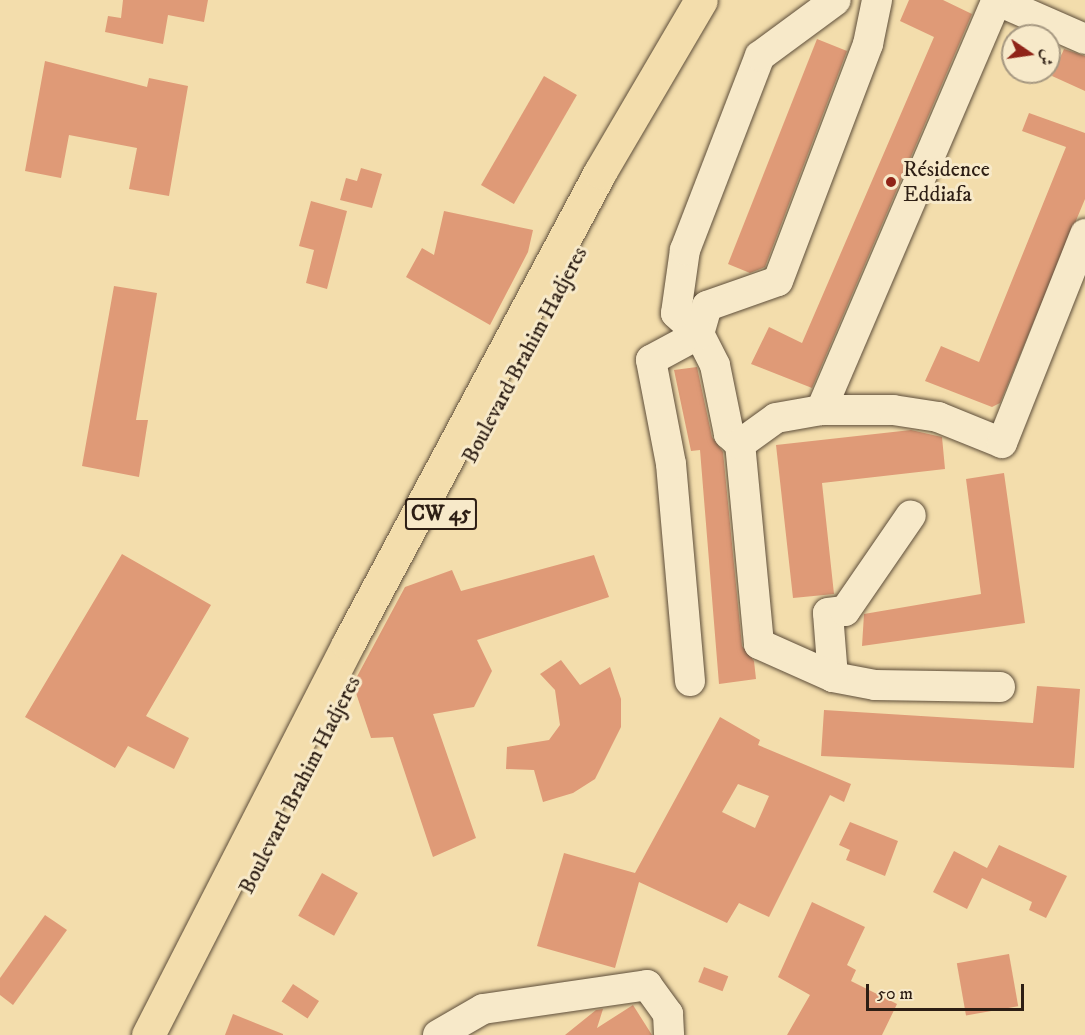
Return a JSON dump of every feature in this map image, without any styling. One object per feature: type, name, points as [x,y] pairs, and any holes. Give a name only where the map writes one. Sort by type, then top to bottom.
[{"type":"main road","points":[[148,1035],[348,644],[583,203],[701,0]]},
{"type":"main road","name":"Boulevard Brahim Hadjeres","points":[[173,1035],[373,640],[615,186],[723,0]]},
{"type":"street","points":[[836,0],[760,56],[685,250],[676,313],[699,334],[715,365],[729,434],[740,444],[759,644],[833,677],[875,685],[999,687]]},
{"type":"street","points":[[690,681],[671,464],[651,360],[699,334],[707,306],[778,281],[868,44],[876,0]]},
{"type":"street","points":[[821,410],[997,0],[1085,39]]},
{"type":"street","points":[[740,444],[776,418],[821,410],[893,410],[938,417],[1002,442],[1085,234]]},
{"type":"street","points":[[833,677],[828,613],[845,611],[911,515]]},
{"type":"street","points":[[438,1035],[483,1009],[647,985],[668,1014],[669,1035]]},
{"type":"building","points":[[123,0],[208,0],[204,22],[168,15],[163,44],[105,32],[108,16],[121,18]]},
{"type":"building","name":"Résidence Eddiafa","points":[[909,0],[943,0],[972,14],[812,388],[751,364],[769,327],[802,343],[934,37],[900,21]]},
{"type":"building","points":[[817,39],[847,51],[765,267],[750,273],[728,264]]},
{"type":"building","points":[[1064,49],[1085,56],[1085,91],[1061,80],[1061,56]]},
{"type":"building","points":[[45,61],[147,87],[149,78],[188,86],[169,196],[129,189],[137,148],[69,135],[61,178],[25,171]]},
{"type":"building","points":[[544,76],[577,95],[514,204],[481,185]]},
{"type":"building","points":[[1029,113],[1085,133],[1085,199],[1000,403],[992,407],[925,381],[941,346],[979,362],[1066,147],[1022,131]]},
{"type":"building","points":[[361,168],[382,174],[372,208],[340,200],[346,178],[357,181]]},
{"type":"building","points":[[311,201],[347,211],[327,289],[306,283],[314,250],[299,246]]},
{"type":"building","points":[[444,211],[533,230],[528,252],[490,325],[406,277],[422,248],[434,255]]},
{"type":"building","points":[[114,286],[157,293],[136,420],[148,420],[139,477],[82,466]]},
{"type":"building","points":[[697,367],[712,437],[723,452],[742,646],[754,661],[756,679],[719,684],[700,450],[691,451],[674,370]]},
{"type":"building","points":[[911,430],[942,437],[945,469],[822,483],[834,594],[793,598],[776,445]]},
{"type":"building","points":[[1004,473],[1025,623],[862,646],[864,614],[981,594],[966,479]]},
{"type":"building","points":[[122,554],[211,605],[146,716],[189,738],[174,769],[128,746],[115,768],[25,717]]},
{"type":"building","points":[[594,555],[609,597],[477,640],[492,671],[474,707],[433,714],[476,838],[433,857],[393,737],[371,738],[353,684],[405,587],[452,570],[461,591]]},
{"type":"building","points":[[561,660],[580,685],[610,667],[621,699],[621,727],[595,779],[573,793],[543,802],[534,770],[506,769],[507,747],[549,740],[560,725],[555,690],[540,674]]},
{"type":"building","points":[[1037,686],[1080,689],[1074,768],[821,756],[824,710],[1033,723]]},
{"type":"building","points":[[720,717],[760,740],[758,745],[851,784],[844,802],[830,795],[769,917],[739,903],[727,923],[639,882],[615,968],[537,946],[564,853],[635,873]],"holes":[[[738,784],[769,796],[755,828],[722,812]]]},
{"type":"building","points":[[850,822],[898,841],[885,876],[846,860],[850,850],[839,845]]},
{"type":"building","points":[[999,845],[1067,876],[1046,918],[1029,910],[1032,902],[982,878],[967,909],[933,892],[954,851],[987,868]]},
{"type":"building","points":[[322,873],[358,893],[334,936],[298,916]]},
{"type":"building","points":[[812,902],[865,927],[847,965],[856,970],[851,981],[897,1004],[882,1035],[787,1035],[810,995],[778,977]]},
{"type":"building","points":[[45,915],[67,930],[13,1005],[0,995],[0,978]]},
{"type":"building","points":[[1009,954],[1018,1006],[966,1015],[957,963]]},
{"type":"building","points":[[704,967],[728,976],[723,991],[698,982]]},
{"type":"building","points":[[293,984],[319,1001],[308,1018],[282,1002]]},
{"type":"building","points":[[633,1005],[652,1035],[565,1035],[596,1010],[603,1009],[597,1028]]},
{"type":"building","points":[[233,1014],[283,1034],[283,1035],[225,1035]]},
{"type":"place","name":"Résidence Eddiafa","points":[[891,182]]}]
